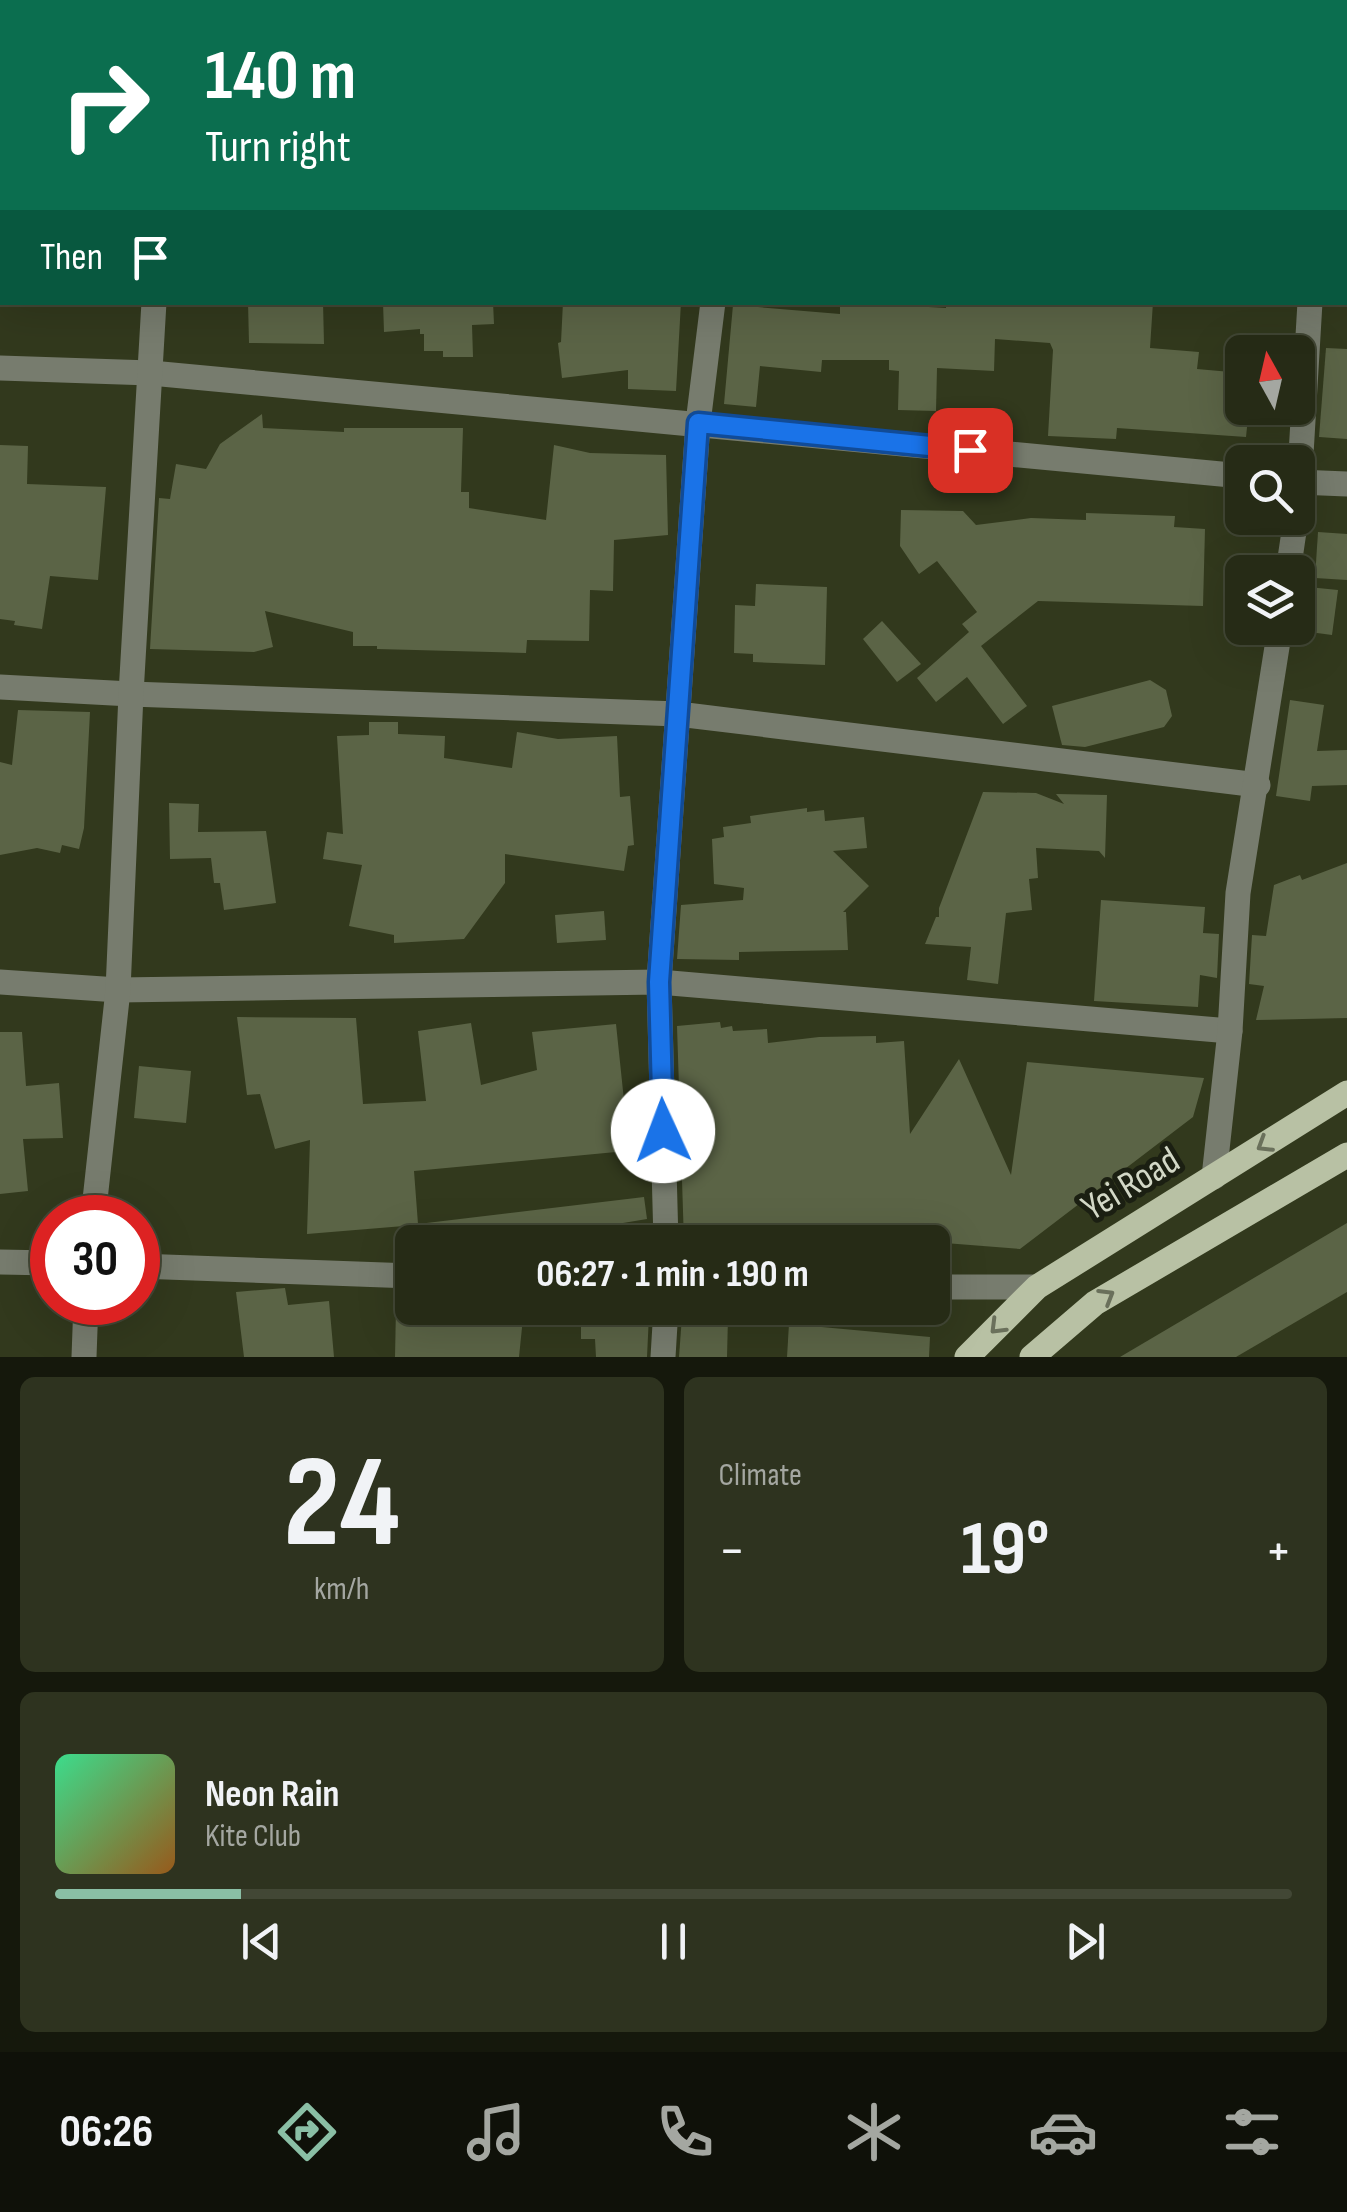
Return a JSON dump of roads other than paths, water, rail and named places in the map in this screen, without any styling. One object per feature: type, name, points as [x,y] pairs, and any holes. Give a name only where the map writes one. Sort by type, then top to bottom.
[{"type":"main road","name":"Yei Road","points":[[968,1357],[1037,1288],[1347,1093]]},
{"type":"main road","points":[[1032,1357],[1095,1303],[1347,1155]]},
{"type":"street","points":[[96,1195],[118,990],[154,305]]},
{"type":"street","points":[[666,1225],[659,982],[698,423],[712,305]]},
{"type":"street","points":[[1302,445],[1310,305]]},
{"type":"street","points":[[0,368],[151,374],[1225,474]]},
{"type":"street","points":[[1315,488],[1347,484]]},
{"type":"street","points":[[1214,1177],[1230,1031],[1238,892],[1278,645]]},
{"type":"street","points":[[0,686],[678,714],[1258,785]]},
{"type":"street","points":[[0,982],[118,990],[659,982],[1230,1031]]},
{"type":"street","points":[[0,1262],[30,1263]]},
{"type":"street","points":[[160,1267],[395,1275]]},
{"type":"street","points":[[950,1287],[1037,1288]]},
{"type":"street","points":[[84,1357],[85,1325]]},
{"type":"street","points":[[663,1357],[665,1325]]}]
